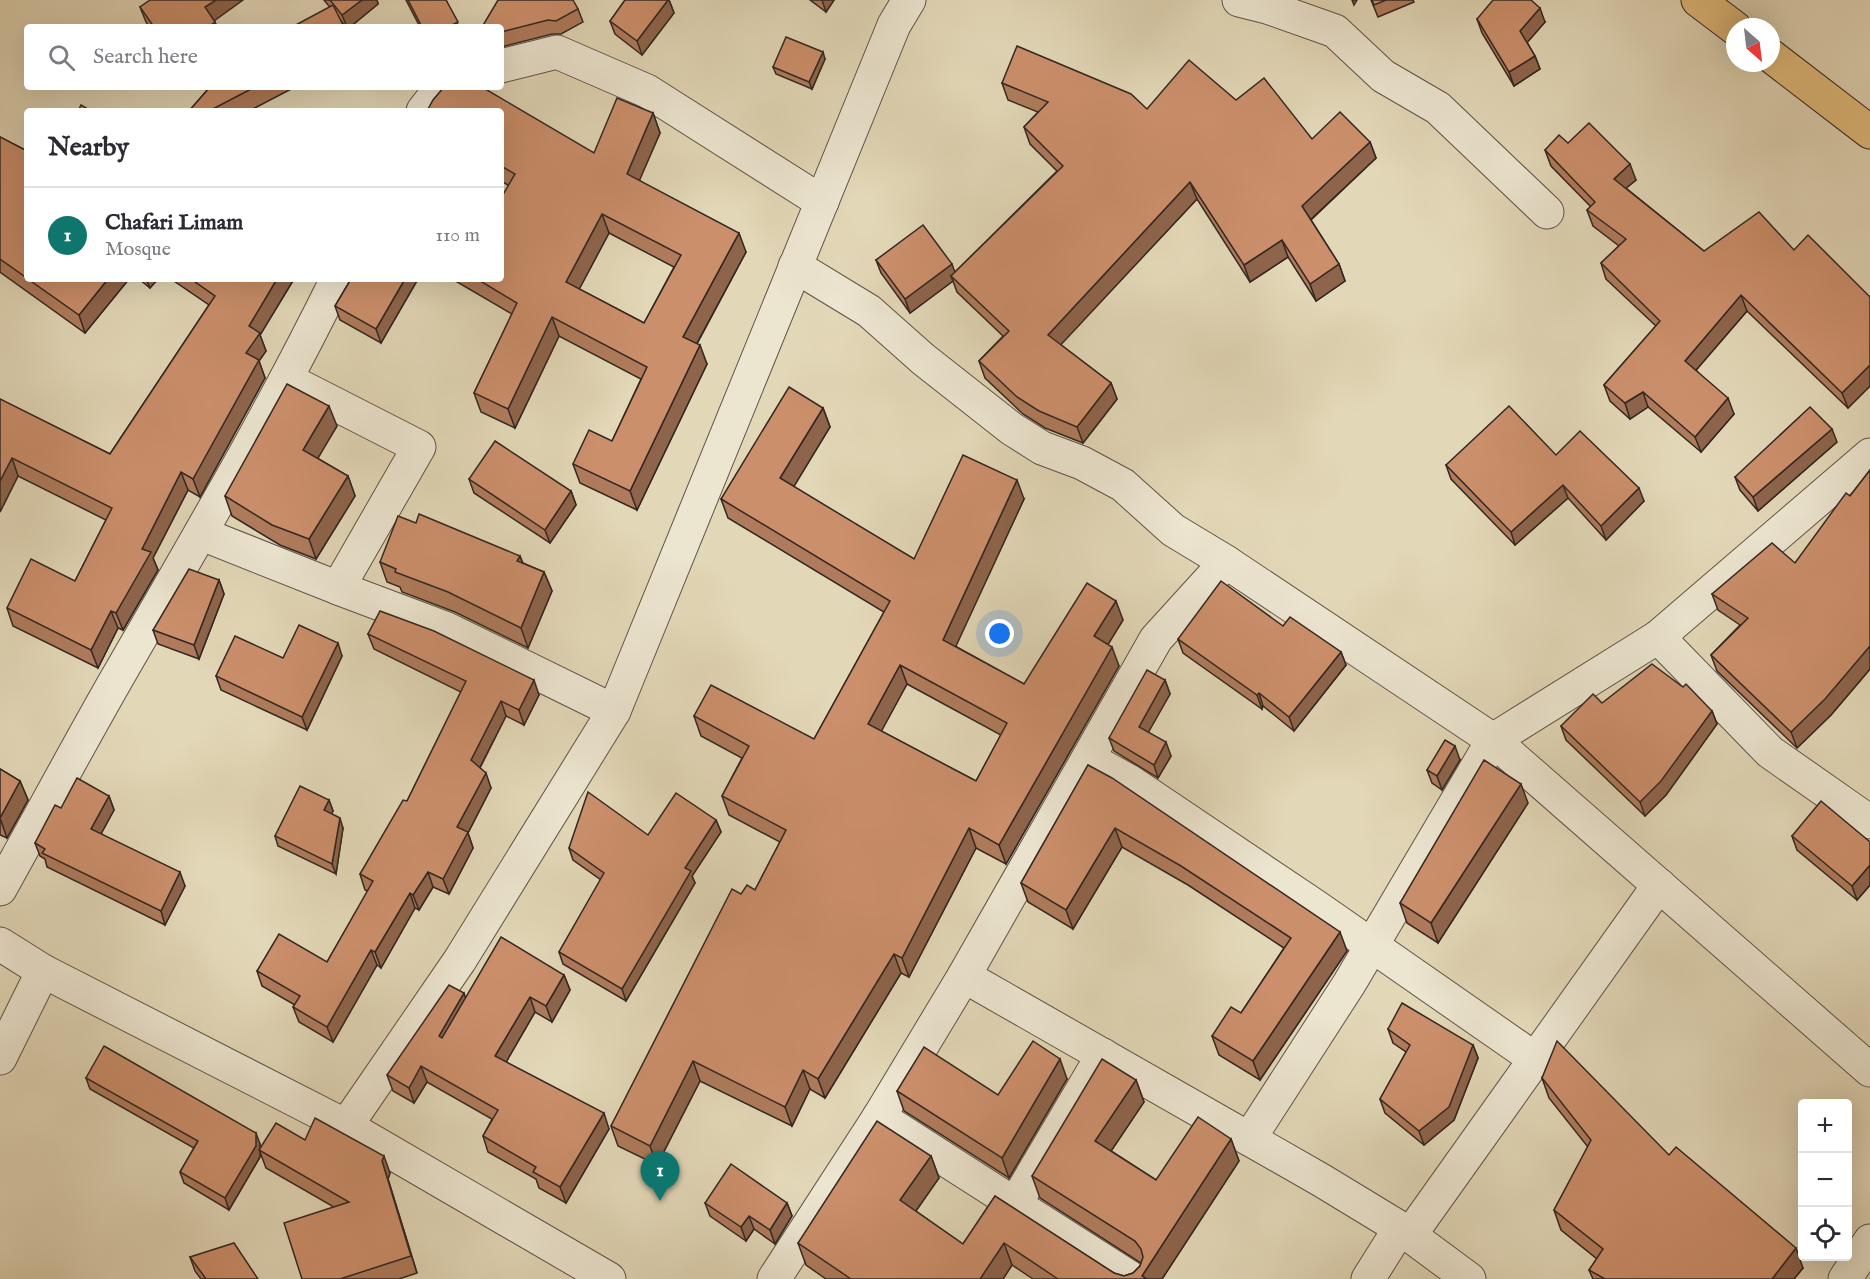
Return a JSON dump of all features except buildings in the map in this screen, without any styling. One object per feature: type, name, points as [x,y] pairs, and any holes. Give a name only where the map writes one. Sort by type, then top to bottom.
[{"type":"main road","points":[[1698,0],[1726,21]]},
{"type":"main road","points":[[1780,63],[1870,132]]},
{"type":"street","points":[[346,1126],[460,960],[614,711],[719,460],[795,266],[894,25],[909,0]]},
{"type":"street","points":[[1239,0],[1335,31],[1383,76],[1438,108],[1547,212]]},
{"type":"street","points":[[504,65],[557,52],[647,91],[822,202]]},
{"type":"street","points":[[426,108],[442,90]]},
{"type":"street","points":[[795,266],[869,311],[923,359],[1012,429],[1042,448],[1082,463],[1123,485],[1173,530],[1226,562],[1493,740],[1870,1070]]},
{"type":"street","points":[[0,889],[116,680],[202,534],[335,282]]},
{"type":"street","points":[[286,379],[419,447],[338,588]]},
{"type":"street","points":[[1249,1139],[1372,945],[1493,740],[1658,637],[1870,455]]},
{"type":"street","points":[[202,534],[447,629],[614,711]]},
{"type":"street","points":[[774,1279],[879,1118],[964,976],[1156,639],[1226,562]]},
{"type":"street","points":[[1658,637],[1770,752],[1870,822]]},
{"type":"street","points":[[1089,759],[1129,781],[1372,945],[1535,1059]]},
{"type":"street","points":[[1368,1279],[1535,1059],[1659,885]]},
{"type":"street","points":[[0,944],[43,971],[346,1126],[609,1279]]},
{"type":"street","points":[[0,1058],[43,971]]},
{"type":"street","points":[[964,976],[1249,1139],[1405,1232],[1468,1279]]},
{"type":"street","points":[[1015,1204],[1103,1055]]},
{"type":"street","points":[[879,1118],[1132,1279]]},
{"type":"street","points":[[1845,1279],[1870,1241]]},
{"type":"place","name":"Chafari Limam","points":[[660,1201]]}]
